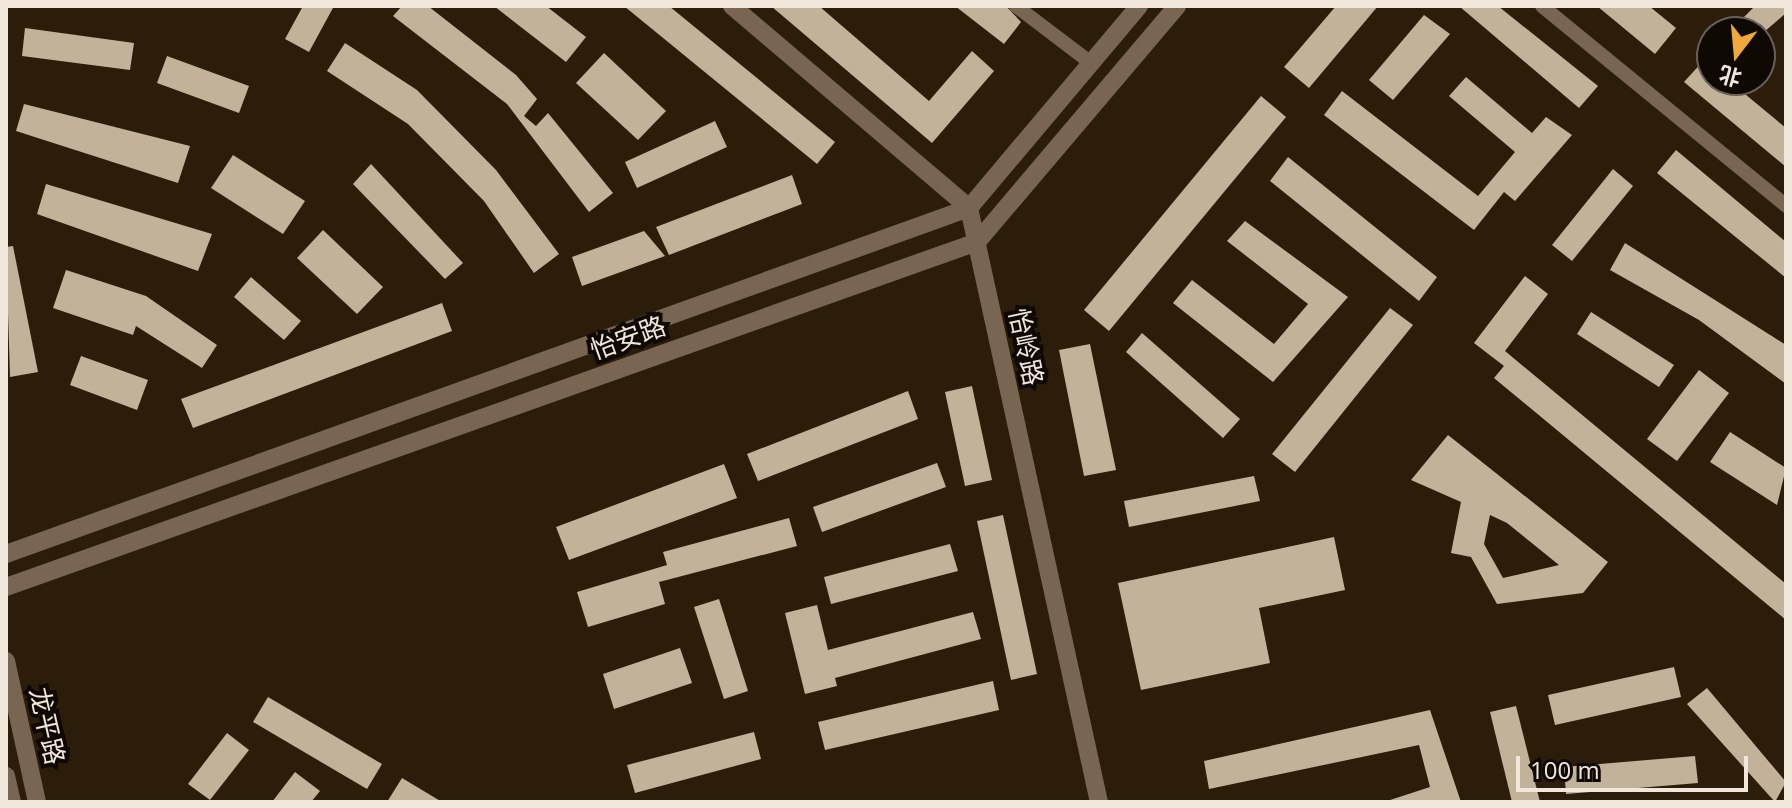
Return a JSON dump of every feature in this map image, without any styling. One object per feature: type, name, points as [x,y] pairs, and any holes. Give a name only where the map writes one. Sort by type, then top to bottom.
[{"type":"street","points":[[732,6],[969,208],[1139,6]]},
{"type":"street","points":[[1016,6],[1091,63]]},
{"type":"street","points":[[977,242],[1177,6]]},
{"type":"street","points":[[1542,6],[1786,206]]},
{"type":"street","name":"怡岭路","points":[[969,208],[1099,802]]},
{"type":"street","name":"怡安路","points":[[6,554],[969,208]]},
{"type":"street","name":"怡安路","points":[[6,587],[977,242]]},
{"type":"street","name":"龙平路","points":[[6,661],[37,802]]},
{"type":"street","name":"龙平路","points":[[6,776],[12,802]]},
{"type":"building","points":[[303,6],[334,6],[309,52],[285,39]]},
{"type":"building","points":[[402,6],[428,6],[516,75],[537,99],[524,116],[536,126],[548,113],[613,193],[589,212],[507,104],[393,16]]},
{"type":"building","points":[[494,6],[546,6],[586,37],[566,62]]},
{"type":"building","points":[[624,6],[669,6],[835,142],[817,164]]},
{"type":"building","points":[[771,6],[819,6],[929,101],[972,51],[994,71],[932,143]]},
{"type":"building","points":[[955,6],[1006,6],[1021,22],[1004,44]]},
{"type":"building","points":[[1336,6],[1378,6],[1309,88],[1284,67]]},
{"type":"building","points":[[1459,6],[1498,6],[1598,86],[1579,108]]},
{"type":"building","points":[[1597,6],[1649,6],[1676,28],[1655,54]]},
{"type":"building","points":[[1755,6],[1786,6],[1786,13],[1776,22],[1776,16],[1745,16]]},
{"type":"building","points":[[1424,15],[1450,34],[1393,100],[1369,80]]},
{"type":"building","points":[[25,28],[134,43],[130,70],[22,56]]},
{"type":"building","points":[[345,43],[417,90],[496,170],[559,254],[534,273],[484,201],[408,124],[327,71]]},
{"type":"building","points":[[604,53],[666,111],[638,140],[576,83]]},
{"type":"building","points":[[167,56],[249,86],[239,113],[157,83]]},
{"type":"building","points":[[1696,69],[1696,92],[1684,82]]},
{"type":"building","points":[[1466,77],[1532,133],[1546,117],[1572,135],[1515,201],[1504,192],[1474,230],[1324,115],[1342,91],[1478,196],[1515,152],[1449,96]]},
{"type":"building","points":[[1261,96],[1286,117],[1109,331],[1084,310]]},
{"type":"building","points":[[1701,96],[1747,96],[1786,128],[1786,167]]},
{"type":"building","points":[[24,104],[190,146],[178,183],[16,131]]},
{"type":"building","points":[[715,121],[727,147],[637,188],[625,162]]},
{"type":"building","points":[[1676,150],[1786,242],[1786,278],[1657,173]]},
{"type":"building","points":[[233,155],[305,201],[283,234],[211,188]]},
{"type":"building","points":[[1288,157],[1437,277],[1419,301],[1270,181]]},
{"type":"building","points":[[371,164],[463,263],[445,279],[353,184]]},
{"type":"building","points":[[1613,169],[1633,186],[1572,261],[1552,245]]},
{"type":"building","points":[[792,175],[802,204],[669,255],[656,227]]},
{"type":"building","points":[[46,184],[212,234],[198,271],[37,214]]},
{"type":"building","points":[[1245,221],[1348,297],[1273,382],[1173,303],[1192,280],[1274,344],[1308,304],[1227,241]]},
{"type":"building","points":[[323,230],[383,287],[357,314],[297,258]]},
{"type":"building","points":[[644,231],[665,256],[582,286],[572,257]]},
{"type":"building","points":[[1625,243],[1786,345],[1786,384],[1699,320],[1610,270]]},
{"type":"building","points":[[13,246],[38,372],[10,377],[6,247]]},
{"type":"building","points":[[66,270],[146,296],[217,345],[202,368],[136,326],[133,335],[53,308]]},
{"type":"building","points":[[1525,276],[1548,294],[1505,351],[1786,584],[1786,620],[1494,378],[1504,366],[1474,343]]},
{"type":"building","points":[[251,277],[301,321],[284,340],[234,297]]},
{"type":"building","points":[[442,303],[452,331],[193,428],[181,399]]},
{"type":"building","points":[[1390,308],[1413,325],[1295,472],[1272,454]]},
{"type":"building","points":[[1591,312],[1674,365],[1659,387],[1577,334]]},
{"type":"building","points":[[1142,333],[1240,419],[1223,438],[1126,352]]},
{"type":"building","points":[[1090,344],[1116,470],[1084,476],[1059,350]]},
{"type":"building","points":[[81,356],[148,380],[137,410],[70,385]]},
{"type":"building","points":[[1699,370],[1729,393],[1677,461],[1647,439]]},
{"type":"building","points":[[972,386],[992,480],[965,486],[945,392]]},
{"type":"building","points":[[908,391],[918,419],[758,481],[747,454]]},
{"type":"building","points":[[1730,432],[1786,468],[1777,505],[1710,462]]},
{"type":"building","points":[[1448,435],[1608,562],[1583,593],[1497,604],[1471,557],[1451,553],[1461,502],[1411,480]],"holes":[[[1490,515],[1507,523],[1559,565],[1503,578],[1484,544]]]},
{"type":"building","points":[[937,463],[946,487],[822,532],[813,507]]},
{"type":"building","points":[[724,464],[737,498],[569,560],[556,527]]},
{"type":"building","points":[[1254,476],[1260,501],[1129,527],[1124,501]]},
{"type":"building","points":[[1003,515],[1037,674],[1011,680],[977,521]]},
{"type":"building","points":[[789,518],[797,546],[659,582],[665,604],[588,627],[577,592],[667,565],[663,552]]},
{"type":"building","points":[[1334,537],[1345,590],[1259,608],[1270,663],[1141,690],[1118,583]]},
{"type":"building","points":[[950,544],[958,571],[831,604],[824,577]]},
{"type":"building","points":[[719,599],[748,691],[724,699],[694,607]]},
{"type":"building","points":[[817,605],[828,650],[973,612],[981,639],[835,678],[837,686],[805,694],[785,613]]},
{"type":"building","points":[[680,648],[692,683],[614,709],[603,674]]},
{"type":"building","points":[[1674,667],[1681,697],[1555,725],[1548,695]]},
{"type":"building","points":[[993,681],[999,710],[825,750],[818,722]]},
{"type":"building","points":[[1707,688],[1786,782],[1775,802],[1687,704]]},
{"type":"building","points":[[268,697],[382,764],[367,789],[253,722]]},
{"type":"building","points":[[1516,706],[1540,802],[1512,802],[1490,712]]},
{"type":"building","points":[[1430,710],[1461,802],[1384,802],[1430,787],[1419,745],[1209,789],[1204,761]]},
{"type":"building","points":[[754,732],[761,759],[635,793],[627,765]]},
{"type":"building","points":[[227,733],[249,750],[210,800],[188,784]]},
{"type":"building","points":[[1695,756],[1698,783],[1566,794],[1564,767]]},
{"type":"building","points":[[295,772],[320,791],[311,802],[272,802]]},
{"type":"building","points":[[402,778],[442,802],[387,802]]}]
